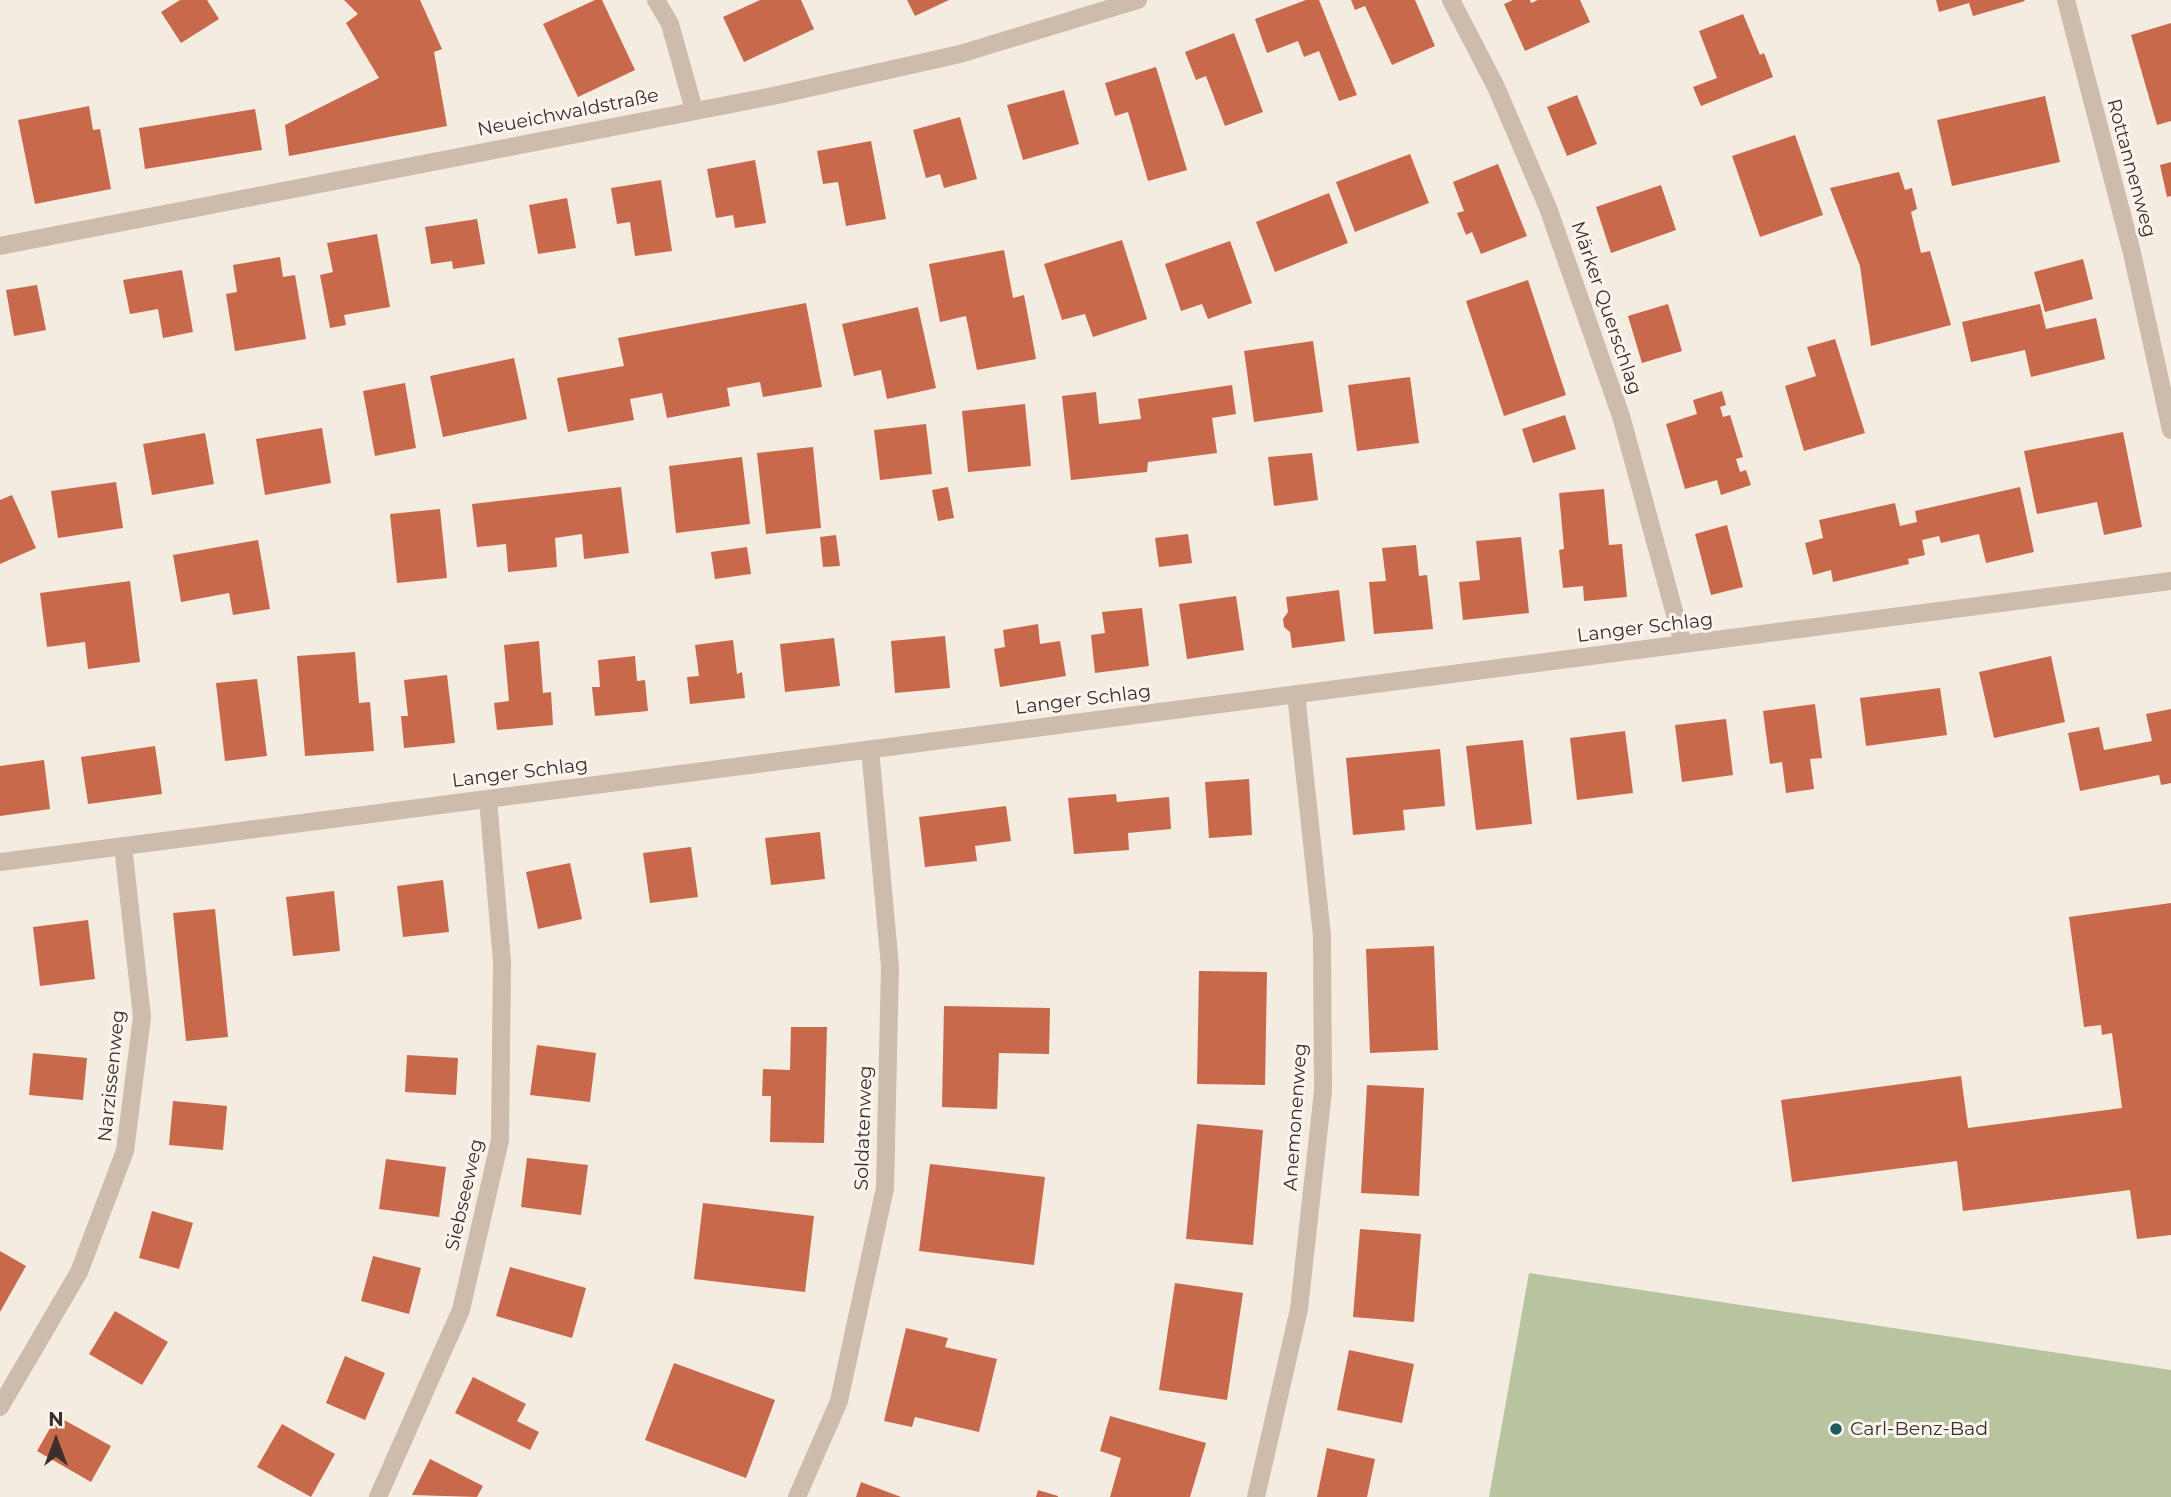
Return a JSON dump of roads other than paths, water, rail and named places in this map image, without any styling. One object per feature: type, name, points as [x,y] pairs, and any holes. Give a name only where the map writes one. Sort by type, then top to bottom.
[{"type":"street","points":[[656,0],[670,24],[694,110]]},
{"type":"street","name":"Neueichwaldstraße","points":[[0,246],[773,96],[960,54],[1138,0]]},
{"type":"street","name":"Märker Querschlag","points":[[1451,0],[1496,87],[1548,208],[1621,416],[1682,644]]},
{"type":"street","name":"Rottannenweg","points":[[2066,0],[2132,253],[2171,430]]},
{"type":"street","name":"Langer Schlag","points":[[0,862],[2171,581]]},
{"type":"street","name":"Anemonenweg","points":[[1256,1497],[1299,1309],[1323,1091],[1322,936],[1296,694]]},
{"type":"street","name":"Soldatenweg","points":[[797,1497],[839,1401],[885,1188],[890,966],[870,749]]},
{"type":"street","name":"Siebseeweg","points":[[377,1497],[461,1310],[500,1140],[502,962],[488,799]]},
{"type":"street","name":"Narzissenweg","points":[[0,1408],[79,1272],[125,1151],[142,1017],[123,846]]},
{"type":"place","name":"Carl-Benz-Bad","points":[[1836,1429]]}]
